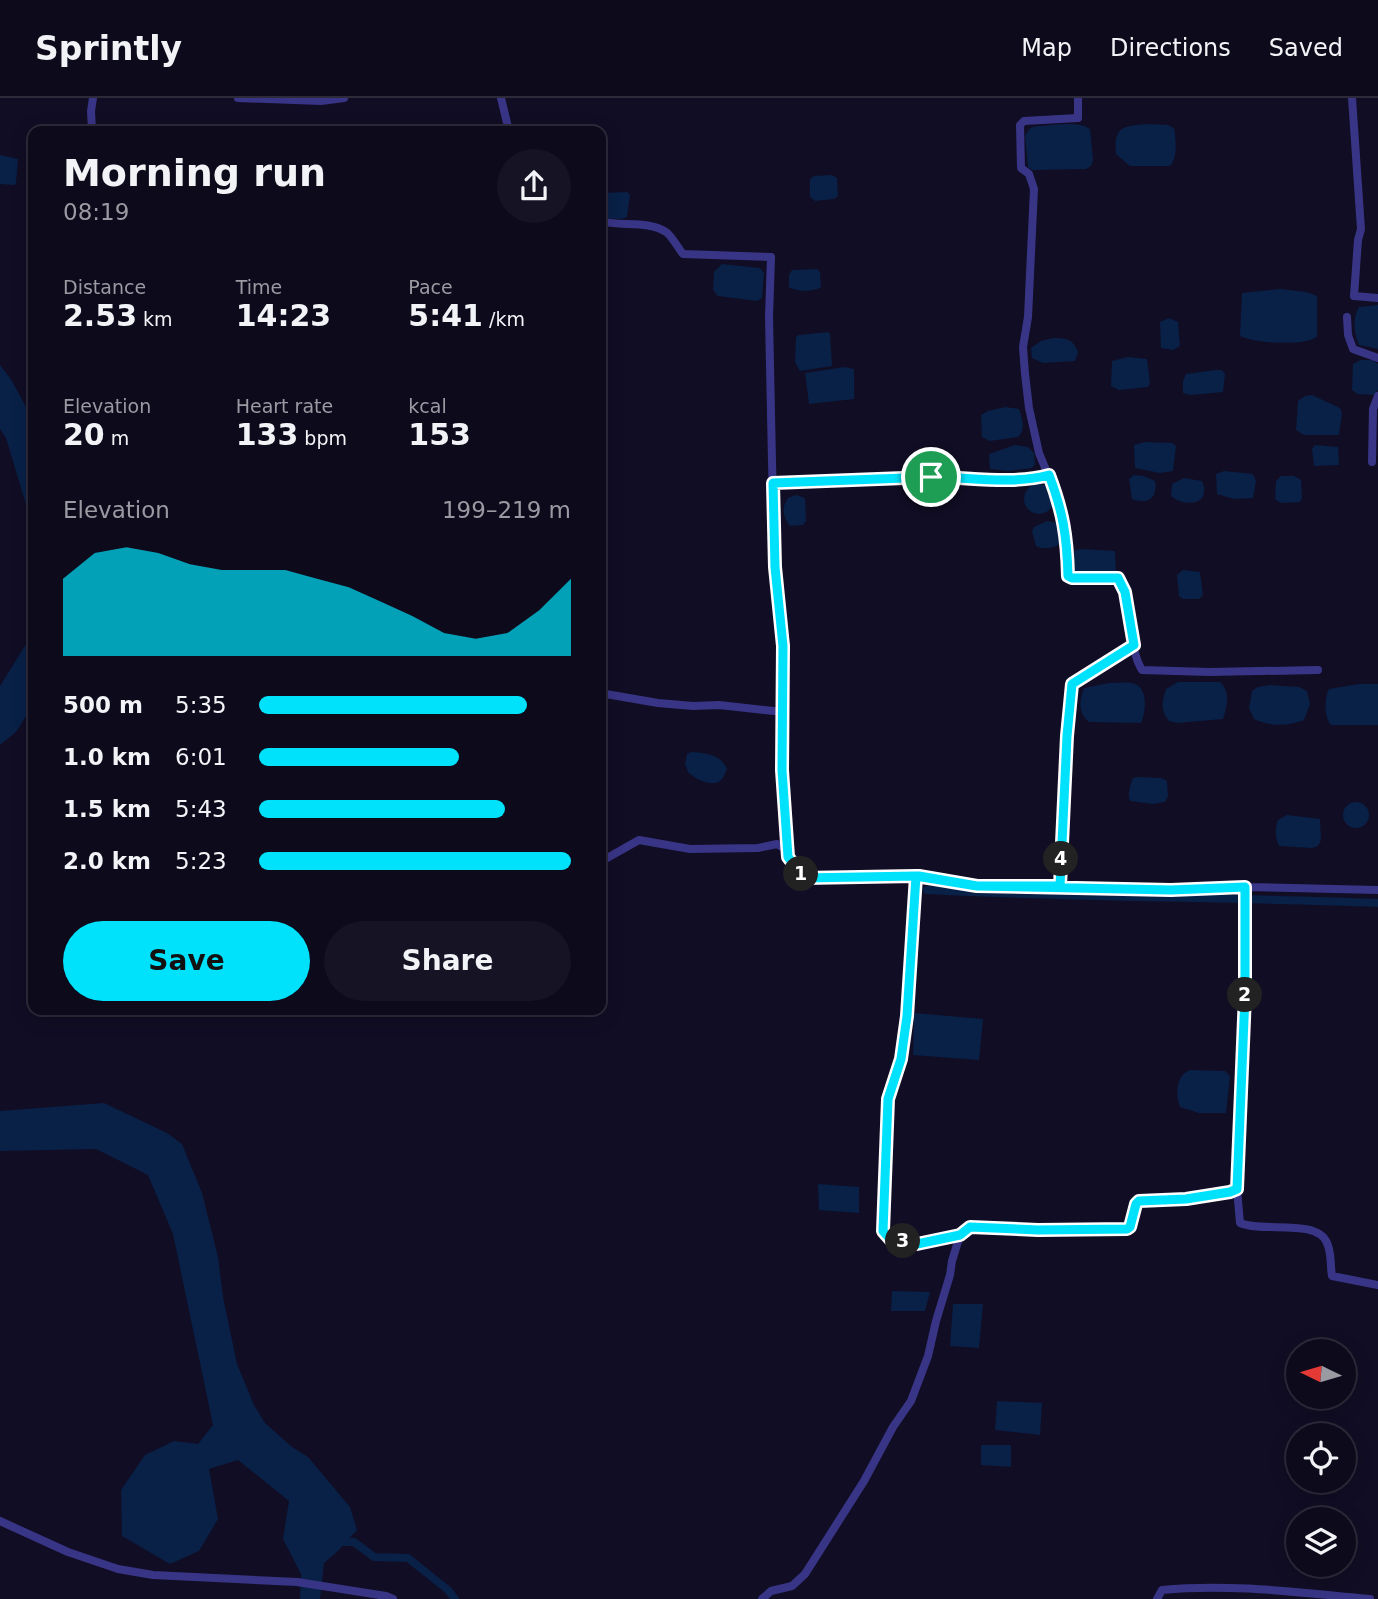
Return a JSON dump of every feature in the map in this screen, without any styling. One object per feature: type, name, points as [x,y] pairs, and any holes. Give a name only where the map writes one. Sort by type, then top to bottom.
[{"type":"street","points":[[92,126],[93,98]]},
{"type":"street","points":[[238,98],[275,101],[344,98]]},
{"type":"street","points":[[502,98],[508,126]]},
{"type":"street","points":[[1077,98],[1078,118],[1024,121],[1020,125],[1021,168],[1029,174],[1034,189],[1028,317],[1023,347],[1034,435],[1060,504],[1068,539],[1068,576],[1118,578],[1125,592],[1139,667],[1146,671],[1318,670]]},
{"type":"street","points":[[1352,98],[1361,229],[1354,296],[1378,298]]},
{"type":"street","points":[[606,223],[646,225],[666,232],[683,254],[771,257],[769,317],[775,567],[783,646],[782,770],[788,857]]},
{"type":"street","points":[[1347,317],[1348,335],[1353,349],[1378,358]]},
{"type":"street","points":[[1372,461],[1373,409],[1378,396]]},
{"type":"street","points":[[773,483],[931,477],[1010,480],[1049,475]]},
{"type":"street","points":[[1060,886],[1072,684],[1134,645]]},
{"type":"street","points":[[606,694],[658,703],[719,705],[783,712]]},
{"type":"street","points":[[606,859],[639,840],[690,849],[758,848],[777,844],[784,848],[804,878],[916,876],[977,886],[1378,890]]},
{"type":"street","points":[[916,876],[907,1016],[901,1059],[888,1099],[883,1231],[891,1240],[917,1244],[960,1235],[970,1227],[1038,1230],[1127,1229],[1139,1201],[1186,1199],[1237,1189]]},
{"type":"street","points":[[1245,889],[1245,995],[1237,1189],[1240,1223],[1263,1228],[1315,1230],[1326,1240],[1332,1276],[1378,1285]]},
{"type":"street","points":[[762,1599],[771,1591],[792,1586],[805,1574],[911,1401],[928,1356],[960,1235]]},
{"type":"street","points":[[0,1521],[68,1552],[118,1569],[153,1575],[297,1582],[393,1599]]},
{"type":"street","points":[[1157,1599],[1162,1590],[1178,1588],[1259,1589],[1370,1599]]},
{"type":"water","points":[[1071,124],[1090,129],[1093,160],[1091,166],[1086,169],[1032,170],[1028,167],[1025,136],[1030,128]]},
{"type":"water","points":[[1149,124],[1174,128],[1175,153],[1170,166],[1130,166],[1116,154],[1117,137],[1122,129]]},
{"type":"water","points":[[0,155],[18,159],[14,185],[0,184]]},
{"type":"water","points":[[832,175],[837,178],[838,196],[815,201],[810,197],[810,179],[814,176]]},
{"type":"water","points":[[627,192],[630,195],[627,217],[606,218],[606,193]]},
{"type":"water","points":[[722,264],[760,268],[764,273],[762,298],[757,301],[718,296],[713,290],[714,272]]},
{"type":"water","points":[[817,269],[820,272],[821,287],[805,291],[789,287],[792,270]]},
{"type":"water","points":[[1280,289],[1317,296],[1317,336],[1303,342],[1280,343],[1240,336],[1242,293]]},
{"type":"water","points":[[1378,305],[1378,349],[1359,345],[1354,326],[1359,307]]},
{"type":"water","points":[[1169,318],[1178,322],[1180,346],[1173,350],[1161,348],[1160,322]]},
{"type":"water","points":[[828,332],[832,366],[800,371],[795,362],[796,337]]},
{"type":"water","points":[[1066,339],[1074,344],[1078,352],[1075,361],[1043,363],[1032,358],[1031,348],[1041,341]]},
{"type":"water","points":[[1128,357],[1147,359],[1150,383],[1148,387],[1119,390],[1111,386],[1112,361]]},
{"type":"water","points":[[1361,360],[1372,360],[1378,364],[1378,390],[1375,395],[1357,394],[1352,390],[1353,364]]},
{"type":"water","points":[[0,365],[28,411],[28,511],[6,438],[0,429]]},
{"type":"water","points":[[845,367],[854,369],[854,399],[809,404],[805,373]]},
{"type":"water","points":[[1222,370],[1225,374],[1223,392],[1191,395],[1183,393],[1186,374]]},
{"type":"water","points":[[1312,395],[1340,408],[1342,413],[1339,435],[1304,435],[1296,430],[1298,401]]},
{"type":"water","points":[[1005,407],[1019,409],[1023,424],[1018,437],[990,441],[982,437],[981,415]]},
{"type":"water","points":[[1145,442],[1172,443],[1176,446],[1173,471],[1160,473],[1135,468],[1134,445]]},
{"type":"water","points":[[1015,445],[1028,447],[1034,453],[1035,464],[1032,468],[1008,471],[990,469],[989,454]]},
{"type":"water","points":[[1315,445],[1338,447],[1339,465],[1314,466],[1312,449]]},
{"type":"water","points":[[1224,471],[1253,474],[1256,481],[1253,498],[1234,499],[1217,494],[1216,474]]},
{"type":"water","points":[[1134,475],[1155,481],[1155,492],[1151,499],[1132,499],[1129,479]]},
{"type":"water","points":[[1281,476],[1294,476],[1301,480],[1300,502],[1281,503],[1275,499],[1276,481]]},
{"type":"water","points":[[1184,478],[1202,481],[1203,495],[1196,502],[1183,502],[1171,496],[1172,484]]},
{"type":"water","points":[[1039,484],[1045,485],[1053,493],[1053,505],[1045,513],[1039,514],[1033,513],[1025,505],[1024,499],[1025,493],[1033,485]]},
{"type":"water","points":[[797,495],[805,498],[806,521],[803,525],[790,526],[784,516],[784,505],[788,498]]},
{"type":"water","points":[[1047,521],[1057,523],[1062,538],[1060,544],[1045,548],[1036,546],[1032,531],[1034,527]]},
{"type":"water","points":[[1081,549],[1115,551],[1116,572],[1098,574],[1072,570],[1070,555]]},
{"type":"water","points":[[1183,570],[1200,572],[1203,595],[1199,599],[1183,599],[1179,596],[1177,575]]},
{"type":"water","points":[[28,641],[28,713],[16,732],[0,745],[0,686]]},
{"type":"water","points":[[1178,682],[1220,682],[1227,695],[1223,719],[1177,723],[1169,721],[1163,709],[1166,689]]},
{"type":"water","points":[[1109,683],[1132,683],[1141,689],[1145,706],[1141,723],[1089,722],[1085,718],[1080,706],[1084,688]]},
{"type":"water","points":[[1378,684],[1378,725],[1331,725],[1326,707],[1329,689]]},
{"type":"water","points":[[1270,685],[1299,687],[1307,691],[1310,704],[1304,720],[1279,725],[1254,719],[1249,708],[1252,691]]},
{"type":"water","points":[[687,754],[707,754],[721,760],[727,769],[721,780],[708,783],[688,772],[685,764]]},
{"type":"water","points":[[1133,778],[1161,778],[1167,781],[1168,796],[1165,802],[1153,804],[1130,801],[1130,787]]},
{"type":"water","points":[[1356,802],[1365,806],[1369,815],[1365,824],[1356,828],[1347,824],[1343,815],[1347,806]]},
{"type":"water","points":[[1287,815],[1320,819],[1321,840],[1318,846],[1279,846],[1276,837],[1277,823]]},
{"type":"water","points":[[914,1013],[983,1019],[979,1060],[913,1055]]},
{"type":"water","points":[[1190,1070],[1225,1071],[1230,1076],[1226,1113],[1199,1113],[1180,1107],[1177,1097],[1179,1081]]},
{"type":"water","points":[[104,1103],[167,1133],[182,1144],[202,1193],[218,1257],[237,1364],[254,1405],[265,1423],[308,1457],[350,1507],[357,1530],[324,1563],[320,1599],[300,1599],[301,1574],[283,1539],[289,1501],[238,1460],[209,1469],[218,1519],[199,1551],[170,1564],[122,1536],[121,1490],[145,1455],[174,1441],[198,1444],[213,1425],[173,1234],[148,1175],[96,1149],[0,1151],[0,1111]]},
{"type":"water","points":[[818,1184],[859,1187],[859,1213],[819,1210]]},
{"type":"water","points":[[892,1291],[930,1292],[925,1311],[891,1311]]},
{"type":"water","points":[[953,1304],[983,1304],[979,1348],[950,1346]]},
{"type":"water","points":[[997,1401],[1042,1403],[1040,1435],[995,1430]]},
{"type":"water","points":[[981,1445],[1011,1445],[1011,1467],[981,1465]]},
{"type":"waterway","points":[[927,890],[1378,903]]},
{"type":"waterway","points":[[338,1542],[354,1542],[374,1557],[408,1558],[448,1590],[455,1599]]},
{"type":"route","points":[[931,477],[773,483],[775,567],[783,646],[782,770],[788,857],[804,878],[852,877],[916,876],[919,876],[977,886],[1171,890],[1245,887],[1245,995],[1237,1189],[1186,1199],[1139,1201],[1127,1229],[1107,1231],[970,1227],[960,1235],[917,1244],[891,1240],[883,1231],[888,1099],[901,1059],[907,1016],[916,876],[977,886],[1060,886],[1072,684],[1134,645],[1125,592],[1118,578],[1068,576],[1068,539],[1060,504],[1049,475],[1010,480],[931,477]]}]
